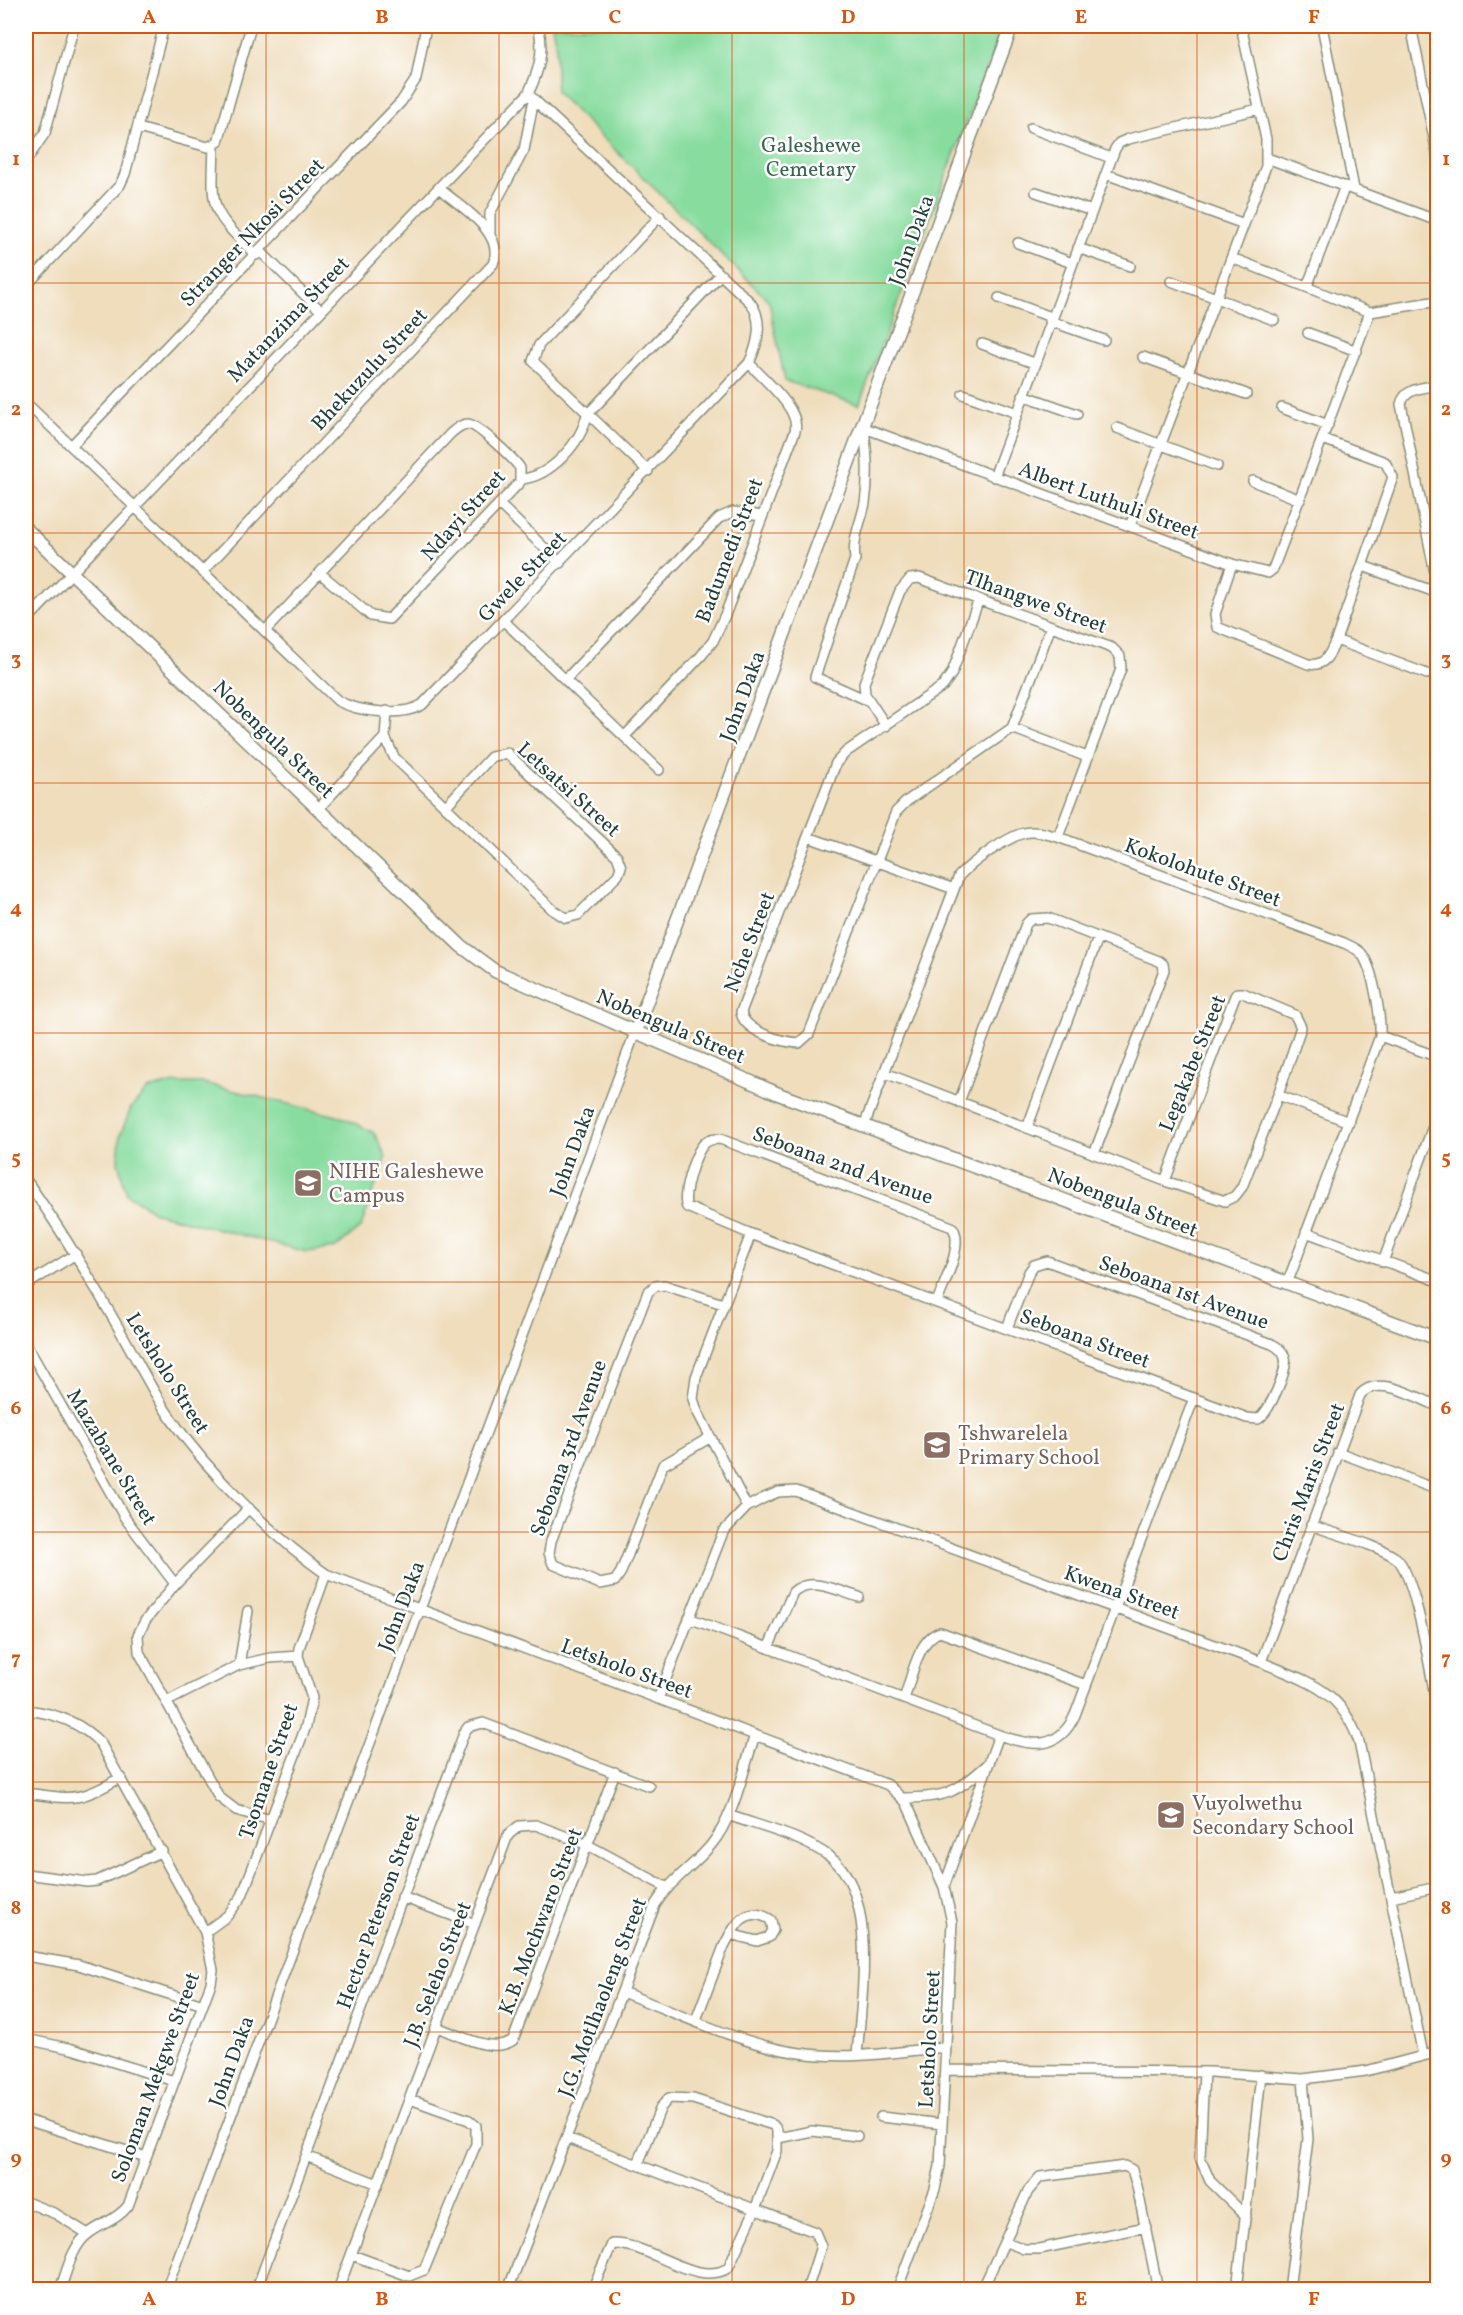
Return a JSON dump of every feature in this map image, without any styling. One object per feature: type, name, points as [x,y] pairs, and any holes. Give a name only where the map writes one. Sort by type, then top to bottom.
[{"type":"street","points":[[26,161],[45,133],[74,26]]},
{"type":"street","points":[[26,286],[113,195],[125,174],[164,26]]},
{"type":"street","points":[[251,26],[221,137],[214,145],[212,190],[217,214],[321,311]]},
{"type":"street","name":"Stranger Nkosi Street","points":[[71,446],[258,253],[410,91],[419,69],[426,26]]},
{"type":"street","name":"Matanzima Street","points":[[26,621],[132,507],[439,188],[531,96],[541,56],[538,26]]},
{"type":"street","name":"John Daka","points":[[166,2289],[1012,26]]},
{"type":"street","points":[[1130,526],[1245,224],[1267,158],[1266,139],[1241,26]]},
{"type":"street","points":[[1307,287],[1350,188],[1322,26]]},
{"type":"street","points":[[1411,26],[1437,158]]},
{"type":"street","points":[[490,233],[490,213],[524,150],[531,96]]},
{"type":"street","name":"Gwele Street","points":[[26,403],[132,507],[338,701],[347,706],[387,711],[416,708],[428,700],[749,363],[757,338],[757,313],[750,302],[531,96]]},
{"type":"street","points":[[994,477],[1034,363],[1111,158],[1119,143],[1128,139],[1259,110]]},
{"type":"street","points":[[138,128],[201,146],[214,145]]},
{"type":"street","points":[[1031,128],[1111,158]]},
{"type":"street","points":[[1267,158],[1437,221]]},
{"type":"street","points":[[1106,174],[1245,224]]},
{"type":"street","points":[[439,188],[490,233]]},
{"type":"street","points":[[1036,192],[1092,211]]},
{"type":"street","points":[[648,471],[532,361],[535,351],[660,216]]},
{"type":"street","name":"Bhekuzulu Street","points":[[201,572],[494,264],[496,247],[490,233]]},
{"type":"street","points":[[1018,243],[1072,263]]},
{"type":"street","points":[[1078,248],[1130,266]]},
{"type":"street","points":[[1232,258],[1370,312],[1437,301]]},
{"type":"street","points":[[522,479],[545,473],[582,432],[587,415],[720,275]]},
{"type":"street","points":[[1171,281],[1274,320]]},
{"type":"street","points":[[999,298],[1104,340]]},
{"type":"street","name":"Albert Luthuli Street","points":[[863,427],[1232,564],[1264,573],[1273,569],[1370,312]]},
{"type":"street","points":[[1308,333],[1357,351]]},
{"type":"street","points":[[982,344],[1034,363]]},
{"type":"street","points":[[1143,357],[1246,394]]},
{"type":"street","name":"Badumedi Street","points":[[624,736],[713,640],[725,615],[797,423],[793,411],[749,363]]},
{"type":"street","points":[[1363,566],[1437,591],[1401,404],[1403,398],[1412,390],[1437,385]]},
{"type":"street","points":[[963,394],[1017,413]]},
{"type":"street","points":[[1023,395],[1077,414]]},
{"type":"street","points":[[1282,408],[1328,425]]},
{"type":"street","name":"Ndayi Street","points":[[265,631],[451,433],[463,425],[474,426],[517,464],[522,479],[500,505],[389,619],[371,616],[320,573]]},
{"type":"street","points":[[863,427],[869,469],[864,505],[853,545],[855,559],[815,676],[818,680],[869,701],[886,726]]},
{"type":"street","points":[[1117,429],[1217,466]]},
{"type":"street","points":[[1232,564],[1215,614],[1215,623],[1219,630],[1312,665],[1325,661],[1336,640],[1363,566],[1392,484],[1393,471],[1385,462],[1323,440]]},
{"type":"street","points":[[1253,482],[1300,500]]},
{"type":"street","points":[[500,505],[560,563]]},
{"type":"street","points":[[566,680],[719,518],[733,512],[762,516]]},
{"type":"street","name":"Nobengula Street","points":[[26,529],[476,959],[503,975],[636,1030],[781,1095],[1437,1339]]},
{"type":"street","name":"Tlhangwe Street","points":[[869,701],[864,688],[866,678],[905,583],[919,578],[1112,648],[1120,656],[1121,669],[1058,837]]},
{"type":"street","name":"Nche Street","points":[[979,599],[948,680],[886,726],[846,752],[836,763],[741,1012],[746,1024],[772,1036],[799,1043],[809,1034],[891,823],[901,806],[1012,729]]},
{"type":"street","points":[[504,621],[659,770]]},
{"type":"street","points":[[1052,626],[1012,729],[1087,757]]},
{"type":"street","points":[[1336,640],[1427,674]]},
{"type":"street","points":[[319,808],[385,737],[387,711]]},
{"type":"street","name":"Letsatsi Street","points":[[385,737],[394,757],[445,807],[553,910],[567,918],[578,915],[618,875],[621,867],[617,856],[507,753],[496,753],[491,757],[445,807]]},
{"type":"street","name":"Kokolohute Street","points":[[864,1126],[959,876],[970,865],[1019,834],[1034,832],[1058,837],[1358,950],[1366,962],[1380,1016],[1380,1036],[1287,1284]]},
{"type":"street","points":[[808,837],[954,889]]},
{"type":"street","points":[[959,1102],[1026,924],[1031,919],[1042,917],[1159,961],[1165,966],[1094,1154]]},
{"type":"street","points":[[1027,1128],[1098,938]]},
{"type":"street","name":"Legakabe Street","points":[[885,1073],[1094,1154],[1165,1181],[1220,1201],[1235,1196],[1242,1187],[1278,1095],[1298,1038],[1299,1022],[1288,1010],[1238,993],[1165,1181]]},
{"type":"street","points":[[1380,1036],[1437,1057]]},
{"type":"street","points":[[1278,1095],[1349,1122]]},
{"type":"street","points":[[1383,1262],[1437,1113]]},
{"type":"street","name":"Seboana 2nd Avenue","points":[[684,1201],[701,1148],[707,1141],[720,1139],[939,1220],[952,1227],[958,1240],[937,1302]]},
{"type":"street","name":"Letsholo Street","points":[[26,1180],[76,1254],[170,1418],[189,1444],[249,1508],[326,1574],[888,1785],[903,1798],[944,1887],[952,1922],[938,2178],[897,2289]]},
{"type":"street","name":"Seboana Street","points":[[684,1201],[692,1211],[751,1234],[1194,1398]]},
{"type":"street","points":[[1306,1232],[1437,1281]]},
{"type":"street","points":[[747,1508],[696,1411],[693,1390],[723,1304],[751,1234]]},
{"type":"street","points":[[26,1286],[76,1254]]},
{"type":"street","name":"Seboana 1st Avenue","points":[[1007,1328],[1029,1272],[1034,1265],[1047,1261],[1272,1344],[1285,1358],[1285,1365],[1269,1409],[1258,1419],[1247,1418],[1194,1398]]},
{"type":"street","name":"Seboana 3rd Avenue","points":[[710,1438],[663,1465],[621,1572],[615,1581],[600,1584],[553,1564],[549,1553],[551,1541],[648,1292],[655,1286],[664,1285],[723,1304]]},
{"type":"street","name":"Mazabane Street","points":[[26,1344],[125,1518],[175,1584]]},
{"type":"street","name":"Chris Maris Street","points":[[1261,1662],[1360,1395],[1369,1387],[1385,1386],[1437,1406]]},
{"type":"street","points":[[688,1618],[999,1735],[1031,1745],[1060,1736],[1071,1723],[1194,1398]]},
{"type":"street","points":[[1338,1452],[1437,1490]]},
{"type":"street","name":"Kwena Street","points":[[658,1699],[723,1532],[747,1508],[778,1492],[804,1493],[1261,1662],[1318,1686],[1330,1694],[1349,1716],[1359,1742],[1424,2055]]},
{"type":"street","points":[[249,1508],[175,1584],[145,1621],[138,1635],[139,1652],[223,1802],[236,1810],[271,1820]]},
{"type":"street","points":[[1311,1525],[1387,1554],[1401,1563],[1412,1584],[1437,1712]]},
{"type":"street","points":[[166,1702],[239,1665],[270,1658],[298,1656],[302,1636],[326,1574]]},
{"type":"street","points":[[768,1648],[793,1592],[798,1587],[814,1584],[859,1597]]},
{"type":"street","points":[[239,1665],[248,1611]]},
{"type":"street","points":[[904,1699],[923,1648],[934,1634],[940,1632],[953,1634],[1086,1685]]},
{"type":"street","name":"Tsomane Street","points":[[205,1932],[227,1916],[242,1896],[311,1709],[310,1689],[298,1656]]},
{"type":"street","name":"Soloman Mekgwe Street","points":[[26,1710],[74,1722],[90,1731],[101,1744],[205,1932],[213,1970],[203,2005],[123,2212],[88,2234],[79,2243],[60,2289]]},
{"type":"street","name":"Hector Peterson Street","points":[[256,2289],[468,1727],[483,1723],[491,1725],[650,1786]]},
{"type":"street","name":"J.G. Motlhaoleng Street","points":[[509,2287],[655,1905],[666,1887],[712,1844],[728,1815],[755,1735]]},
{"type":"street","points":[[944,1887],[999,1735]]},
{"type":"street","points":[[903,1798],[946,1795],[963,1787],[988,1764]]},
{"type":"street","name":"K.B. Mochwaro Street","points":[[436,2027],[489,2045],[502,2046],[513,2040],[615,1772]]},
{"type":"street","points":[[26,1793],[78,1798],[99,1791],[121,1777]]},
{"type":"street","points":[[728,1815],[820,1850],[839,1865],[849,1882],[858,1908],[864,1943],[858,2055]]},
{"type":"street","name":"J.B. Seleho Street","points":[[338,2289],[512,1830],[519,1826],[536,1825],[588,1845],[666,1887]]},
{"type":"street","points":[[26,1874],[87,1882],[97,1881],[162,1851]]},
{"type":"street","points":[[1391,1897],[1437,1887]]},
{"type":"street","points":[[402,1897],[475,1924]]},
{"type":"street","points":[[696,2020],[730,1934]]},
{"type":"street","points":[[26,1956],[79,1965],[203,2005]]},
{"type":"street","points":[[622,1992],[782,2050],[835,2056],[946,2047]]},
{"type":"street","points":[[26,2039],[72,2049],[174,2081]]},
{"type":"street","points":[[945,2070],[1204,2072],[1304,2079],[1366,2071],[1437,2052]]},
{"type":"street","points":[[1204,2072],[1200,2146],[1203,2169],[1210,2181],[1246,2216]]},
{"type":"street","points":[[1237,2289],[1261,2075]]},
{"type":"street","points":[[1289,2289],[1308,2139],[1304,2079]]},
{"type":"street","points":[[592,2289],[608,2248],[612,2244],[626,2245],[702,2273],[720,2273],[733,2261],[756,2210],[777,2151],[778,2138],[772,2125],[693,2099],[674,2097],[669,2098],[661,2107],[638,2164]]},
{"type":"street","points":[[352,2255],[409,2276],[424,2270],[476,2144],[478,2133],[476,2126],[469,2120],[410,2099]]},
{"type":"street","points":[[881,2117],[942,2124]]},
{"type":"street","points":[[26,2120],[146,2157]]},
{"type":"street","points":[[778,2138],[812,2131],[857,2136]]},
{"type":"street","points":[[567,2138],[815,2232],[821,2240],[820,2254],[807,2289]]},
{"type":"street","points":[[306,2156],[378,2184]]},
{"type":"street","points":[[982,2289],[1028,2191],[1040,2177],[1125,2166],[1132,2170],[1158,2289]]},
{"type":"street","points":[[26,2202],[56,2214],[88,2234]]},
{"type":"street","points":[[1006,2242],[1024,2249],[1039,2249],[1146,2227]]},
{"type":"street","points":[[509,2287],[522,2289]]},
{"type":"green space","name":"Galeshewe Cemetary","points":[[552,26],[1003,26],[859,405],[785,381],[769,301],[556,92],[556,46]]},
{"type":"green space","points":[[175,1083],[203,1083],[345,1118],[374,1133],[386,1156],[361,1227],[335,1248],[307,1252],[156,1213],[127,1194],[118,1162],[120,1136],[131,1108],[147,1090]]},
{"type":"place","name":"NIHE Galeshewe Campus","points":[[308,1183]]},
{"type":"place","name":"Tshwarelela Primary School","points":[[937,1445]]},
{"type":"place","name":"Vuyolwethu Secondary School","points":[[1171,1815]]}]
